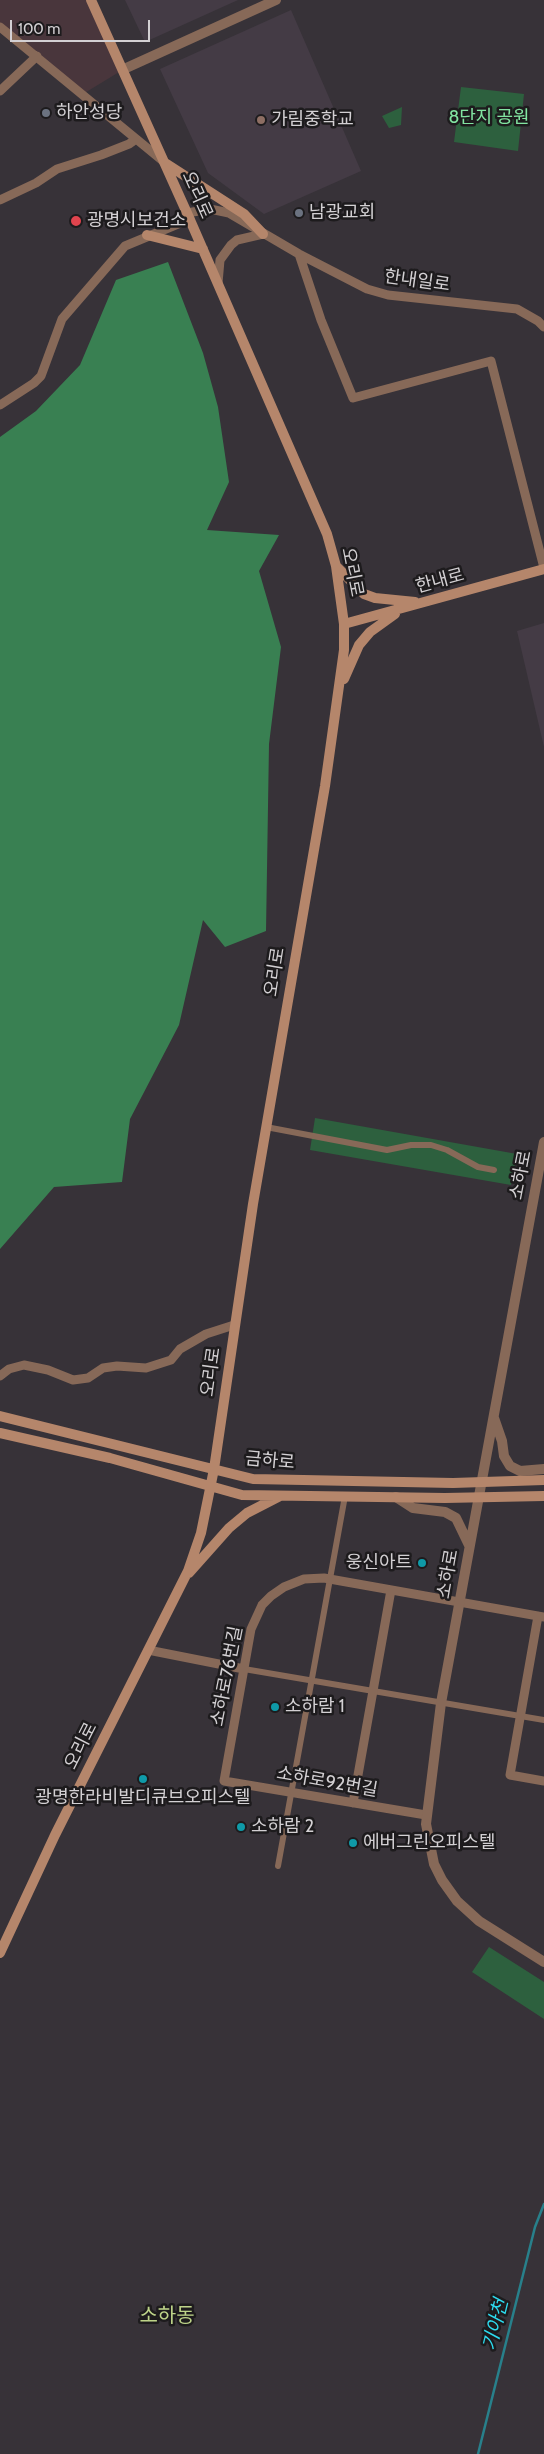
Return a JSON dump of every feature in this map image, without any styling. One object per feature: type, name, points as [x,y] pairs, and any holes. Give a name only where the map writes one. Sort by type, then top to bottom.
[{"type":"main road","name":"오리로","points":[[0,1952],[55,1835],[182,1581],[201,1533],[214,1469],[234,1325],[266,1127],[341,684],[344,624],[336,566],[327,534],[189,216],[124,69],[91,0]]},
{"type":"main road","points":[[165,163],[244,214],[263,234]]},
{"type":"main road","points":[[147,235],[203,249]]},
{"type":"main road","points":[[336,566],[364,594],[375,598],[421,603]]},
{"type":"main road","name":"한내로","points":[[344,624],[544,569]]},
{"type":"main road","points":[[341,684],[359,645],[370,632],[388,617],[421,603]]},
{"type":"main road","name":"금하로","points":[[0,1416],[253,1479],[481,1482],[544,1480]]},
{"type":"main road","name":"금하로","points":[[0,1433],[110,1458],[242,1495],[544,1496]]},
{"type":"main road","points":[[182,1581],[229,1528],[247,1513],[282,1495]]},
{"type":"street","points":[[124,69],[276,0]]},
{"type":"street","points":[[0,27],[165,163]]},
{"type":"street","points":[[0,91],[37,56]]},
{"type":"street","points":[[0,200],[36,183],[57,169],[130,144],[136,138]]},
{"type":"street","name":"한내일로","points":[[0,405],[38,379],[62,320],[125,246],[189,216],[210,209],[229,213],[299,254],[367,289],[388,295],[517,309],[538,321],[544,327]]},
{"type":"street","points":[[218,283],[220,260],[231,245],[237,240],[263,234]]},
{"type":"street","points":[[299,254],[321,320],[353,398],[491,361],[544,569]]},
{"type":"street","points":[[266,1127],[388,1150],[411,1144],[431,1145],[453,1153],[478,1167],[494,1170]]},
{"type":"street","name":"소하로","points":[[542,1960],[479,1921],[457,1901],[442,1880],[434,1864],[427,1837],[426,1816],[441,1702],[544,1142]]},
{"type":"street","points":[[0,1376],[9,1369],[24,1365],[43,1368],[73,1380],[88,1378],[103,1368],[122,1366],[146,1368],[171,1360],[180,1349],[206,1334],[234,1325]]},
{"type":"street","points":[[494,1417],[502,1441],[504,1456],[510,1466],[520,1471],[544,1469]]},
{"type":"street","points":[[278,1866],[345,1496]]},
{"type":"street","points":[[396,1497],[413,1508],[445,1512],[456,1518],[470,1545]]},
{"type":"street","name":"소하로76번길","points":[[224,1781],[251,1629],[262,1605],[270,1596],[304,1579],[330,1579],[541,1617]]},
{"type":"street","points":[[353,1803],[391,1590]]},
{"type":"street","points":[[541,1617],[520,1716],[510,1775],[544,1781]]},
{"type":"street","points":[[148,1650],[244,1669],[544,1720]]},
{"type":"street","name":"소하로92번길","points":[[224,1781],[426,1816]]},
{"type":"shaded area","points":[[0,0],[91,0],[124,69],[83,94],[0,28]]},
{"type":"shaded area","points":[[125,0],[238,0],[145,42]]},
{"type":"shaded area","name":"가림중학교","points":[[291,10],[361,171],[264,214],[208,173],[160,69]]},
{"type":"shaded area","points":[[544,623],[544,747],[517,631]]},
{"type":"green space","name":"8단지 공원","points":[[461,87],[524,94],[518,151],[454,142]]},
{"type":"green space","points":[[402,107],[401,125],[389,128],[382,116]]},
{"type":"green space","points":[[168,262],[203,353],[218,407],[229,482],[207,530],[279,535],[259,571],[281,647],[269,744],[266,931],[225,947],[203,920],[179,1025],[130,1119],[122,1182],[54,1187],[0,1249],[0,437],[36,411],[80,365],[116,280]]},
{"type":"green space","points":[[315,1118],[517,1154],[511,1185],[310,1150]]},
{"type":"green space","points":[[489,1947],[544,1982],[544,2019],[472,1972]]},
{"type":"waterway","name":"기아천","points":[[478,2454],[535,2227],[544,2204]]},
{"type":"place","name":"하안성당","points":[[46,113]]},
{"type":"place","name":"가림중학교","points":[[261,120]]},
{"type":"place","name":"남광교회","points":[[299,213]]},
{"type":"place","name":"광명시보건소","points":[[76,221]]},
{"type":"place","name":"웅신아트","points":[[422,1563]]},
{"type":"place","name":"소하람 1","points":[[275,1707]]},
{"type":"place","name":"광명한라비발디큐브오피스텔","points":[[143,1779]]},
{"type":"place","name":"소하람 2","points":[[241,1827]]},
{"type":"place","name":"에버그린오피스텔","points":[[353,1843]]},
{"type":"district","name":"소하동","points":[[167,2316]]}]
